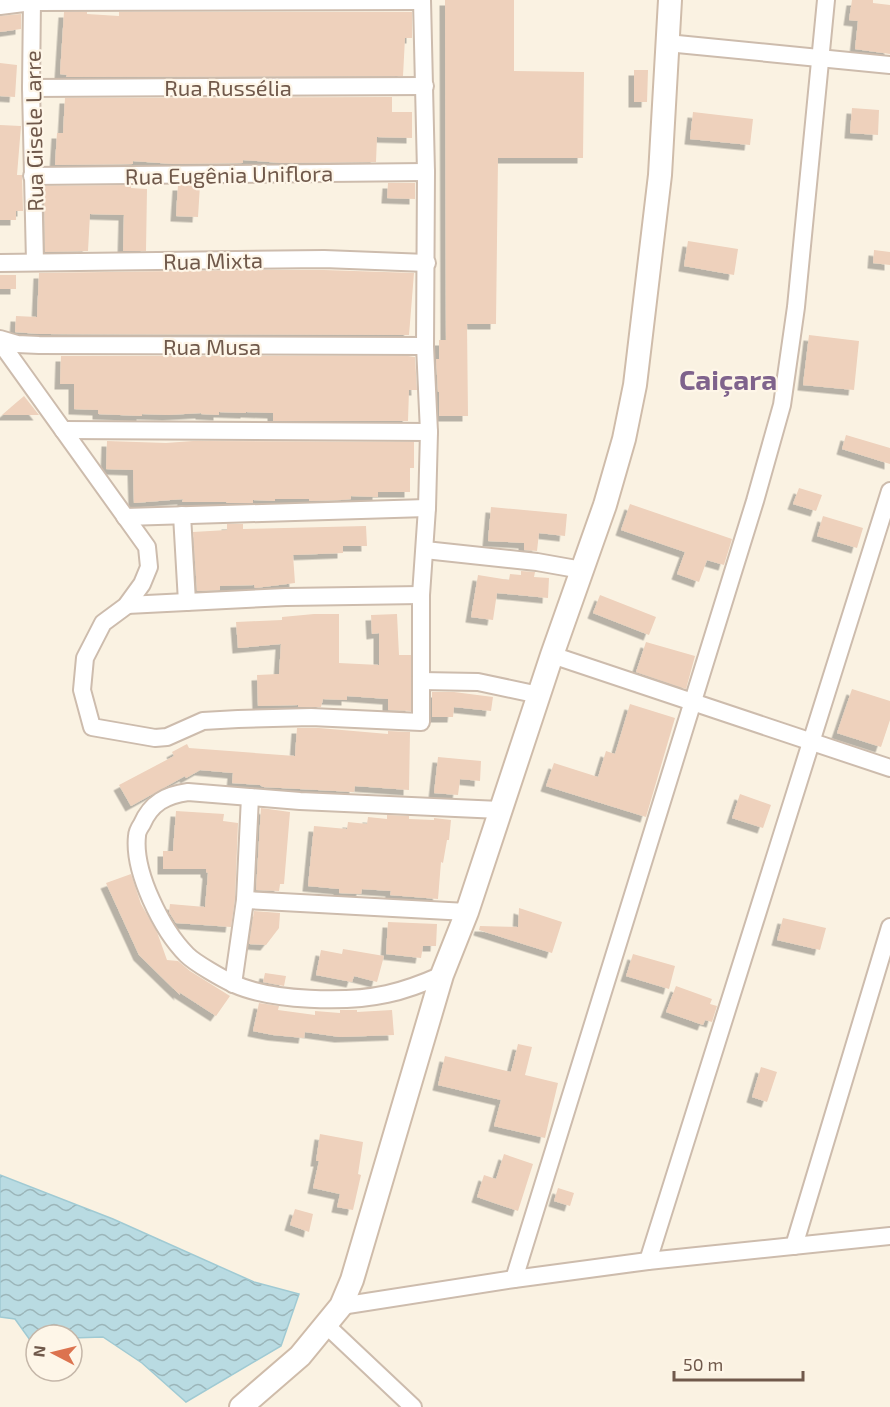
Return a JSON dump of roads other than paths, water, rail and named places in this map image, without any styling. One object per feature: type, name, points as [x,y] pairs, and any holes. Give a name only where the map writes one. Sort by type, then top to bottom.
[{"type":"main road","points":[[241,1407],[300,1356],[340,1306],[352,1280],[442,975],[468,912],[552,655],[605,505],[624,439],[635,385],[660,175],[670,0]]},
{"type":"street","points":[[0,6],[32,1],[422,0],[426,86],[425,346],[429,432],[421,595],[421,722],[311,717],[238,718],[202,721],[167,737],[155,738],[92,727],[82,690],[85,658],[103,623],[126,605],[142,584],[149,567],[147,547],[0,340]]},
{"type":"street","points":[[514,1279],[755,501],[782,405],[796,307],[826,0]]},
{"type":"street","name":"Rua Gisele Larre","points":[[32,1],[34,262]]},
{"type":"street","points":[[667,43],[890,65]]},
{"type":"street","name":"Rua Russélia","points":[[31,88],[426,86]]},
{"type":"street","name":"Rua Eugênia Uniflora","points":[[32,176],[426,172]]},
{"type":"street","name":"Rua Mixta","points":[[0,263],[324,259],[427,263]]},
{"type":"street","name":"Rua Musa","points":[[0,340],[17,344],[39,345],[425,346]]},
{"type":"street","points":[[63,430],[429,432]]},
{"type":"street","points":[[648,1261],[890,491]]},
{"type":"street","points":[[125,517],[427,508]]},
{"type":"street","points":[[182,515],[187,602]]},
{"type":"street","points":[[425,550],[537,562],[582,570]]},
{"type":"street","points":[[126,605],[286,597],[421,595]]},
{"type":"street","points":[[552,655],[890,768]]},
{"type":"street","points":[[421,681],[478,682],[539,695]]},
{"type":"street","points":[[442,975],[413,987],[359,998],[287,997],[233,984],[188,956],[154,908],[140,870],[137,835],[147,813],[159,801],[169,796],[188,792],[500,810]]},
{"type":"street","points":[[233,984],[245,900],[250,797]]},
{"type":"street","points":[[245,900],[468,912]]},
{"type":"street","points":[[794,1246],[890,927]]},
{"type":"street","points":[[340,1306],[648,1261],[890,1236]]},
{"type":"street","points":[[326,1324],[413,1407]]},
{"type":"water","points":[[0,1175],[113,1219],[254,1282],[299,1294],[281,1346],[186,1402],[142,1363],[103,1337],[84,1338],[84,1323],[24,1323],[24,1332],[15,1319],[0,1317]]},
{"type":"district","name":"Caiçara","points":[[728,379]]}]
